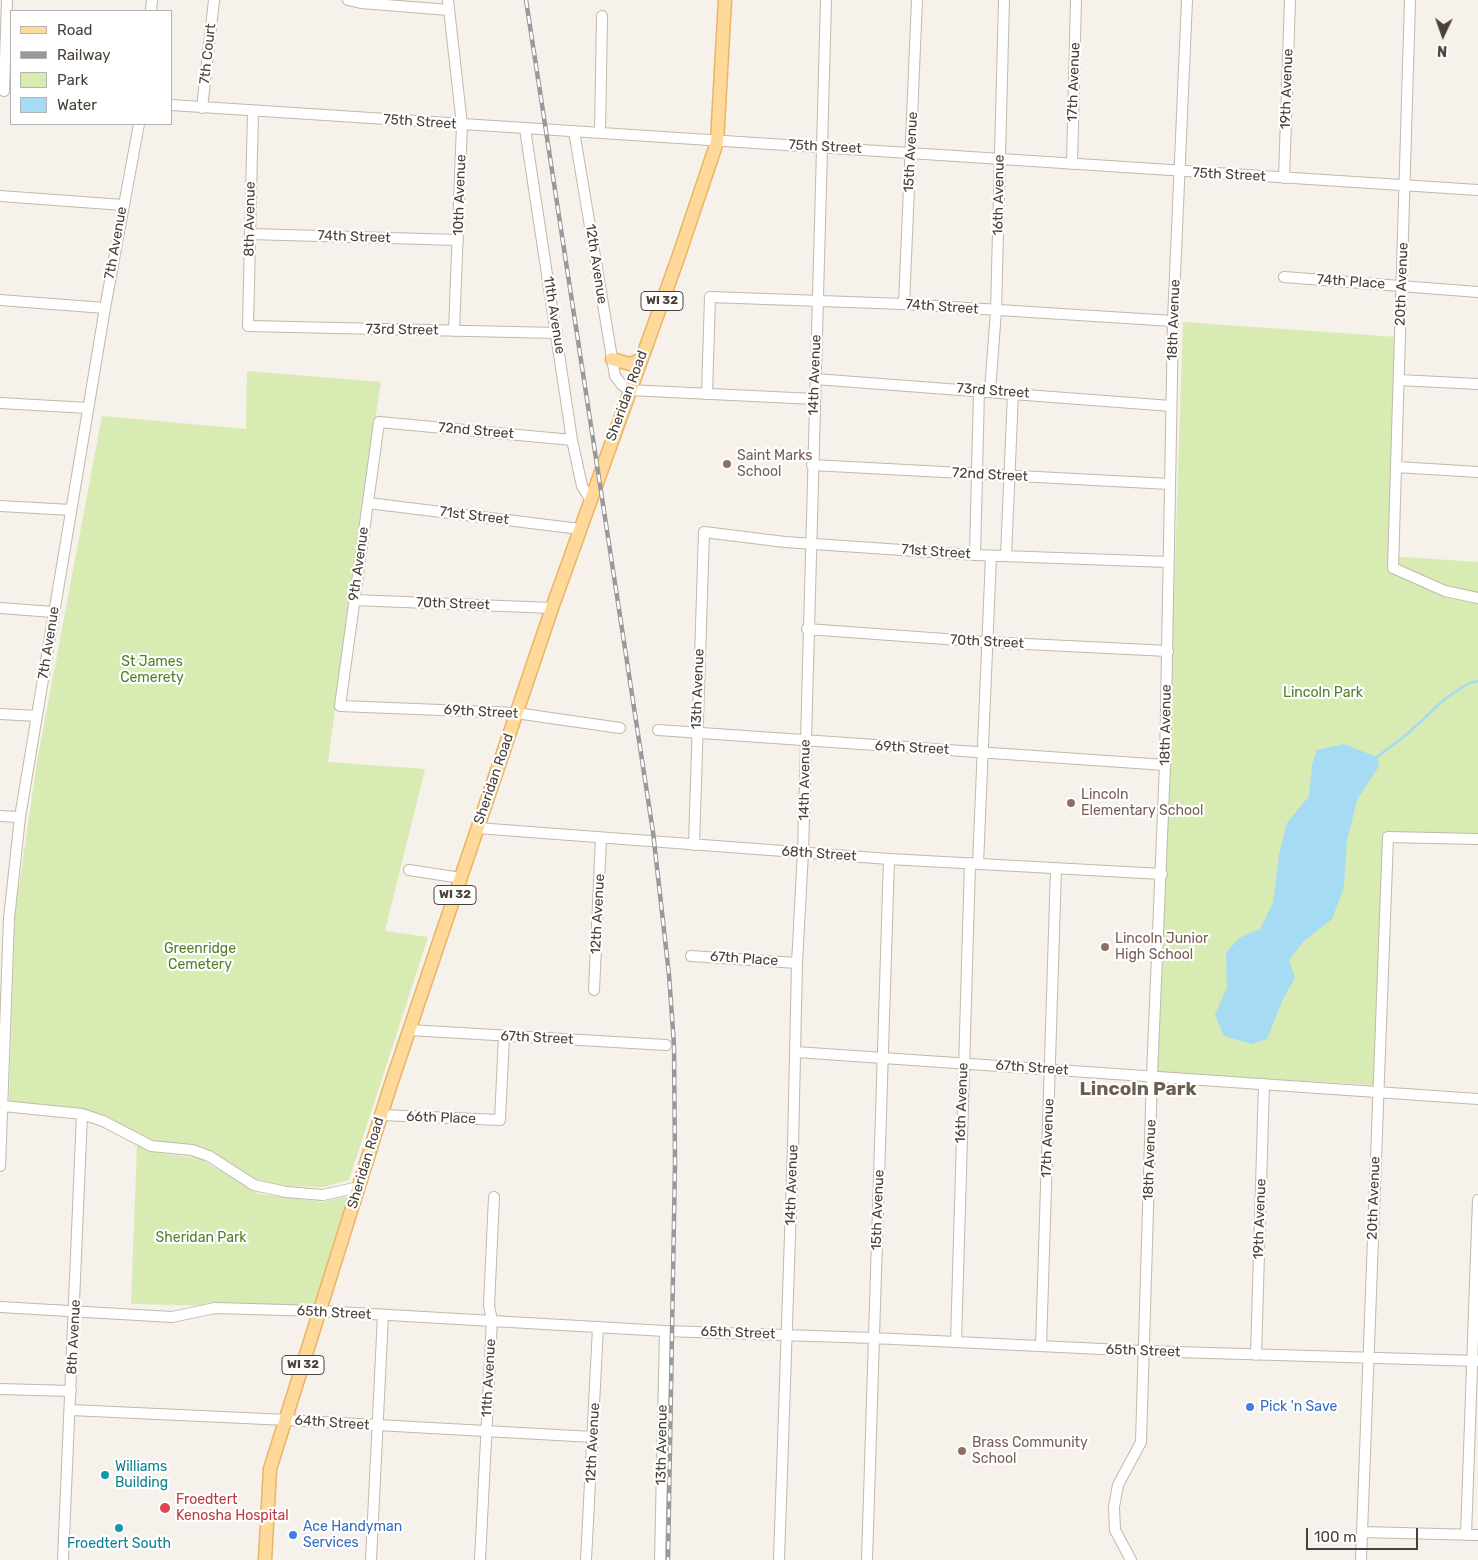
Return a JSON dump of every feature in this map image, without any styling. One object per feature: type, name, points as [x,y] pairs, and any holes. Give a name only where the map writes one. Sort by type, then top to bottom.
[{"type":"main road","name":"Sheridan Road","points":[[265,1560],[270,1468],[287,1420],[381,1115],[552,608],[678,258],[717,142],[725,0]]},
{"type":"main road","points":[[612,359],[630,364],[640,360]]},
{"type":"street","points":[[5,91],[7,0]]},
{"type":"street","name":"7th Court","points":[[202,108],[214,0]]},
{"type":"street","points":[[348,0],[361,3],[449,5]]},
{"type":"street","name":"14th Avenue","points":[[780,1560],[788,1335],[797,963],[803,852],[826,0]]},
{"type":"street","name":"15th Avenue","points":[[904,304],[917,0]]},
{"type":"street","name":"16th Avenue","points":[[990,391],[996,311],[1004,0]]},
{"type":"street","name":"17th Avenue","points":[[1072,164],[1076,0]]},
{"type":"street","name":"18th Avenue","points":[[1131,1560],[1115,1530],[1114,1507],[1118,1485],[1141,1442],[1152,1076],[1162,874],[1168,651],[1168,484],[1173,321],[1187,0]]},
{"type":"street","name":"19th Avenue","points":[[1284,178],[1290,0]]},
{"type":"street","name":"20th Avenue","points":[[1410,0],[1406,186],[1393,568],[1445,590],[1478,598]]},
{"type":"street","name":"10th Avenue","points":[[449,5],[462,125],[454,331]]},
{"type":"street","points":[[600,133],[602,16]]},
{"type":"street","name":"75th Street","points":[[172,105],[1478,190]]},
{"type":"street","name":"8th Avenue","points":[[248,326],[253,111]]},
{"type":"street","name":"7th Avenue","points":[[0,1166],[5,919],[53,612],[123,205],[139,125]]},
{"type":"street","name":"11th Avenue","points":[[525,129],[572,440],[582,486],[590,499]]},
{"type":"street","name":"12th Avenue","points":[[574,131],[615,376],[629,390]]},
{"type":"street","points":[[0,196],[123,205]]},
{"type":"street","name":"74th Street","points":[[250,234],[458,240]]},
{"type":"street","name":"74th Place","points":[[1284,277],[1478,292]]},
{"type":"street","name":"74th Street","points":[[707,394],[710,297],[904,304],[1173,321]]},
{"type":"street","points":[[0,300],[105,308]]},
{"type":"street","name":"73rd Street","points":[[248,326],[557,333]]},
{"type":"street","name":"73rd Street","points":[[815,379],[980,390],[1171,406]]},
{"type":"street","points":[[1399,380],[1478,384]]},
{"type":"street","points":[[629,390],[814,399]]},
{"type":"street","points":[[975,555],[980,390]]},
{"type":"street","points":[[1006,556],[1013,393]]},
{"type":"street","points":[[0,403],[88,408]]},
{"type":"street","name":"72nd Street","points":[[379,422],[572,440]]},
{"type":"street","name":"9th Avenue","points":[[340,706],[379,422]]},
{"type":"street","name":"72nd Street","points":[[812,465],[1168,484]]},
{"type":"street","points":[[1397,467],[1478,472]]},
{"type":"street","name":"71st Street","points":[[368,503],[580,529]]},
{"type":"street","points":[[0,506],[71,510]]},
{"type":"street","name":"71st Street","points":[[704,532],[810,544],[975,555],[1168,562]]},
{"type":"street","name":"13th Avenue","points":[[694,845],[696,733],[704,532]]},
{"type":"street","name":"16th Avenue","points":[[956,1342],[963,1064],[974,864],[984,753],[986,642],[991,556]]},
{"type":"street","name":"70th Street","points":[[354,600],[552,608]]},
{"type":"street","points":[[0,608],[53,612]]},
{"type":"street","name":"70th Street","points":[[808,629],[986,642],[1168,651]]},
{"type":"street","name":"69th Street","points":[[340,706],[516,713],[620,728]]},
{"type":"street","points":[[0,714],[37,716]]},
{"type":"street","name":"69th Street","points":[[658,730],[806,742],[1165,765]]},
{"type":"street","points":[[0,816],[20,817]]},
{"type":"street","name":"68th Street","points":[[477,828],[601,839],[889,859],[1162,874]]},
{"type":"street","name":"20th Avenue","points":[[1361,1560],[1388,837],[1478,839]]},
{"type":"street","name":"12th Avenue","points":[[594,990],[601,839]]},
{"type":"street","name":"15th Avenue","points":[[867,1560],[889,859]]},
{"type":"street","name":"17th Avenue","points":[[1041,1346],[1056,869]]},
{"type":"street","points":[[409,870],[461,878]]},
{"type":"street","name":"67th Place","points":[[691,956],[797,963]]},
{"type":"street","name":"67th Street","points":[[409,1030],[666,1045]]},
{"type":"street","name":"66th Place","points":[[381,1115],[500,1120],[504,1036]]},
{"type":"street","name":"67th Street","points":[[796,1052],[1478,1099]]},
{"type":"street","name":"19th Avenue","points":[[1256,1355],[1264,1084]]},
{"type":"street","points":[[2,1106],[82,1114],[103,1121],[151,1146],[192,1150],[209,1156],[254,1185],[286,1192],[323,1195],[359,1187]]},
{"type":"street","name":"8th Avenue","points":[[63,1560],[72,1391],[82,1114]]},
{"type":"street","name":"11th Avenue","points":[[480,1560],[492,1320],[489,1306],[494,1197]]},
{"type":"street","points":[[1466,1535],[1475,1361],[1478,1200]]},
{"type":"street","name":"65th Street","points":[[0,1307],[75,1313],[172,1317],[215,1308],[320,1311],[664,1331],[873,1338],[1143,1351],[1475,1361]]},
{"type":"street","points":[[371,1560],[384,1315]]},
{"type":"street","name":"12th Avenue","points":[[586,1560],[598,1327]]},
{"type":"street","name":"13th Avenue","points":[[660,1560],[664,1331]]},
{"type":"street","points":[[0,1389],[72,1391]]},
{"type":"street","name":"64th Street","points":[[70,1410],[593,1437]]},
{"type":"street","points":[[1362,1532],[1478,1535]]},
{"type":"green space","name":"Lincoln Park","points":[[1183,322],[1397,337],[1388,556],[1478,562],[1478,835],[1384,833],[1373,1085],[1158,1073]]},
{"type":"green space","name":"Greenridge Cemetery","points":[[247,371],[381,382],[361,511],[328,762],[425,769],[385,931],[428,937],[349,1180],[324,1187],[286,1186],[258,1181],[201,1146],[167,1143],[142,1138],[87,1110],[9,1101],[15,915],[37,762],[102,416],[246,429]]},
{"type":"green space","name":"Sheridan Park","points":[[137,1145],[157,1153],[199,1158],[259,1194],[323,1202],[349,1196],[316,1308],[131,1304]]},
{"type":"water","points":[[1344,744],[1377,757],[1379,766],[1357,800],[1347,840],[1344,887],[1332,919],[1305,940],[1289,960],[1295,978],[1283,999],[1267,1039],[1252,1044],[1224,1036],[1215,1015],[1227,987],[1226,953],[1239,938],[1260,929],[1273,903],[1279,855],[1287,823],[1309,796],[1312,765],[1317,750]]},
{"type":"waterway","points":[[1377,757],[1406,735],[1446,698],[1469,683],[1478,681]]},
{"type":"railway","points":[[526,0],[653,832],[669,975],[674,1045],[675,1163],[668,1560]]},
{"type":"place","name":"Saint Marks School","points":[[727,464]]},
{"type":"place","name":"Lincoln Elementary School","points":[[1071,803]]},
{"type":"place","name":"Lincoln Junior High School","points":[[1105,947]]},
{"type":"place","name":"Pick 'n Save","points":[[1250,1407]]},
{"type":"place","name":"Brass Community School","points":[[962,1451]]},
{"type":"place","name":"Williams Building","points":[[105,1475]]},
{"type":"place","name":"Froedtert Kenosha Hospital","points":[[165,1508]]},
{"type":"place","name":"Froedtert South","points":[[119,1528]]},
{"type":"place","name":"Ace Handyman Services","points":[[293,1535]]},
{"type":"district","name":"Lincoln Park","points":[[1138,1090]]},
{"type":"park label","name":"St James Cemerety","points":[[152,670]]}]
